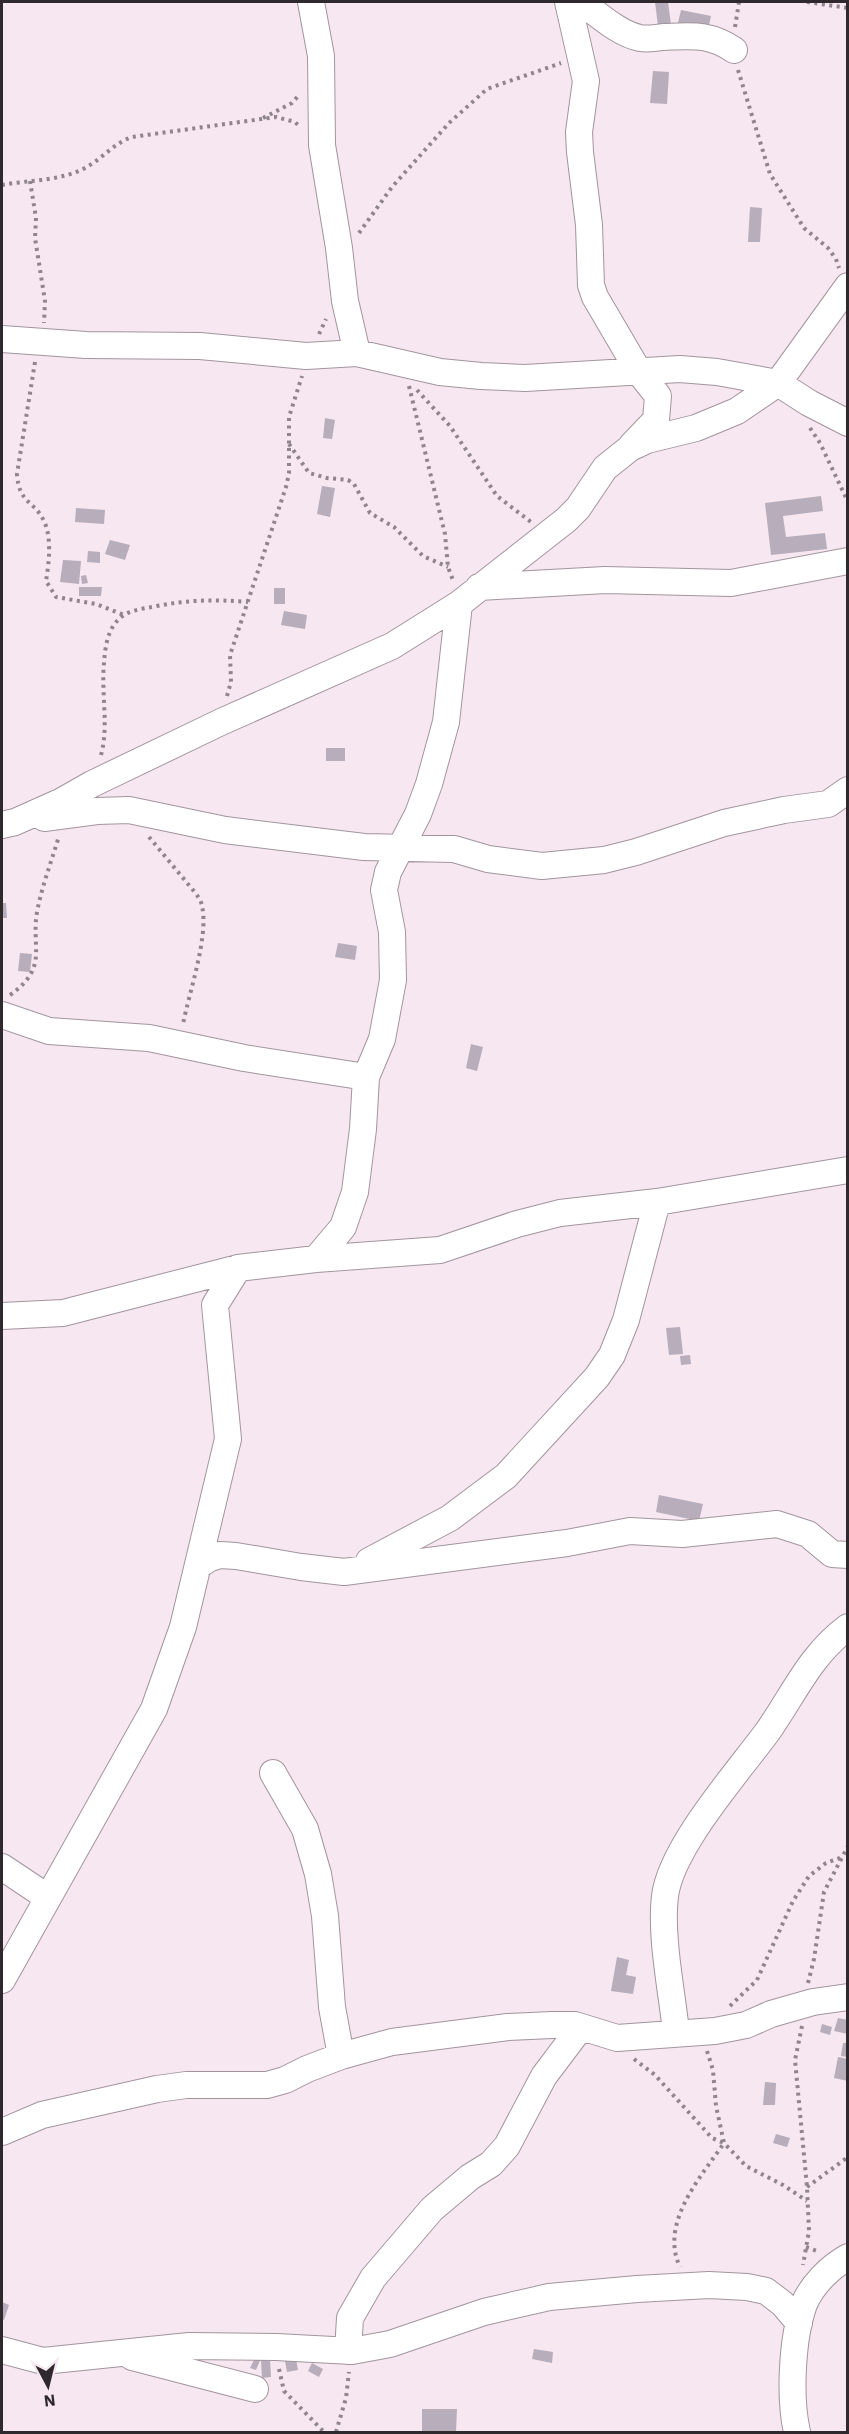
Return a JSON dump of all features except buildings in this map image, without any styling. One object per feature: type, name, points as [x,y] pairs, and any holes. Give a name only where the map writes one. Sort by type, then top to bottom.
[{"type":"street","points":[[311,2],[321,56],[322,145],[339,248],[342,286],[357,353]]},
{"type":"street","points":[[8,823],[62,801],[221,722],[392,646],[459,604],[566,520],[578,508],[605,468],[630,448],[656,420],[659,407],[658,396],[639,372],[595,297],[591,285],[589,225],[579,142],[586,81],[568,2]]},
{"type":"street","points":[[581,2],[619,28],[641,38],[687,36],[711,38],[720,40],[734,50]]},
{"type":"street","points":[[630,448],[647,440],[696,428],[737,411],[790,397],[846,288]]},
{"type":"street","points":[[2,339],[40,343],[200,346],[306,356],[357,353],[440,372],[525,378],[680,369],[790,397],[848,423]]},
{"type":"street","points":[[479,587],[606,580],[731,583],[848,561]]},
{"type":"street","points":[[316,1259],[343,1227],[355,1192],[363,1129],[366,1077],[382,1040],[393,980],[392,932],[384,890],[400,847],[418,814],[446,722],[459,604]]},
{"type":"street","points":[[8,823],[97,811],[129,810],[225,830],[364,847],[454,849],[488,859],[536,867],[604,860],[724,823],[784,810],[828,804],[848,790]]},
{"type":"street","points":[[364,847],[380,864],[387,878]]},
{"type":"street","points":[[4,1006],[49,1031],[149,1038],[244,1058],[366,1077]]},
{"type":"street","points":[[2,1316],[63,1313],[238,1268],[316,1259],[440,1250],[517,1224],[560,1213],[657,1202],[848,1170]]},
{"type":"street","points":[[344,1572],[402,1545],[450,1518],[506,1476],[577,1400],[612,1355],[626,1320],[657,1202]]},
{"type":"street","points":[[2,1980],[154,1709],[183,1627],[200,1565],[228,1439],[215,1305],[238,1268]]},
{"type":"street","points":[[200,1565],[220,1555],[344,1572],[567,1543],[630,1531],[682,1534],[777,1524],[808,1534],[832,1554],[848,1556]]},
{"type":"street","points":[[692,2031],[665,1917],[665,1896],[674,1865],[700,1823],[769,1730],[816,1656],[826,1644],[848,1627]]},
{"type":"street","points":[[273,1773],[305,1828],[318,1874],[325,1916],[332,2007],[341,2056]]},
{"type":"street","points":[[2,1866],[47,1897]]},
{"type":"street","points":[[2,2132],[42,2115],[157,2089],[186,2085],[267,2085],[285,2080],[341,2056],[393,2042],[508,2027],[552,2025],[581,2027],[606,2036],[639,2037],[746,2025],[771,2014],[805,2004],[848,1997]]},
{"type":"street","points":[[322,2350],[350,2318],[373,2278],[432,2209],[470,2177],[491,2164],[507,2146],[544,2076],[581,2027]]},
{"type":"street","points":[[797,2433],[793,2390],[799,2323],[805,2302],[824,2273],[848,2257]]},
{"type":"street","points":[[2,2350],[43,2361],[189,2346],[350,2351],[390,2344],[484,2312],[549,2297],[692,2286],[747,2287],[766,2291],[783,2304],[799,2323]]},
{"type":"street","points":[[350,2318],[350,2351]]},
{"type":"street","points":[[114,2355],[134,2357],[255,2389]]},
{"type":"path","points":[[739,2],[733,41],[734,50],[744,94],[770,174],[804,228],[828,248],[836,259],[846,288]]},
{"type":"path","points":[[807,2],[848,8]]},
{"type":"path","points":[[339,248],[361,231],[392,187],[449,123],[486,89],[582,56]]},
{"type":"path","points":[[259,119],[291,103],[303,90]]},
{"type":"path","points":[[2,185],[62,176],[85,168],[122,140],[132,137],[259,119],[276,117],[295,123],[322,145]]},
{"type":"path","points":[[30,181],[45,314],[31,376],[17,474],[18,487],[23,498],[44,519],[49,564],[46,581],[56,597],[96,604],[124,615]]},
{"type":"path","points":[[221,722],[231,682],[230,655],[286,487],[289,466],[289,417],[297,396],[306,356],[342,286]]},
{"type":"path","points":[[459,604],[453,577],[448,567],[445,534],[407,378],[450,426],[497,496],[527,517],[544,538]]},
{"type":"path","points":[[790,397],[820,443],[848,502]]},
{"type":"path","points":[[288,441],[309,473],[348,480],[354,484],[370,513],[394,527],[423,556],[448,567]]},
{"type":"path","points":[[99,763],[104,736],[104,663],[111,629],[124,615],[180,601],[205,599],[248,602]]},
{"type":"path","points":[[4,1006],[27,981],[34,969],[38,948],[37,910],[65,815]]},
{"type":"path","points":[[144,832],[181,874],[200,899],[203,908],[204,928],[178,1044]]},
{"type":"path","points":[[824,2273],[808,2231],[807,2187],[795,2061],[824,1892],[848,1846]]},
{"type":"path","points":[[692,2286],[677,2261],[674,2231],[693,2190],[724,2144],[711,2063],[692,2031],[757,1980],[793,1901],[809,1876],[826,1863],[841,1857]]},
{"type":"path","points":[[606,2036],[655,2075],[712,2138],[724,2144],[746,2166],[783,2185],[808,2202]]},
{"type":"path","points":[[807,2187],[848,2157]]},
{"type":"path","points":[[276,2347],[284,2391],[324,2433]]},
{"type":"path","points":[[336,2433],[346,2398],[350,2351]]}]
